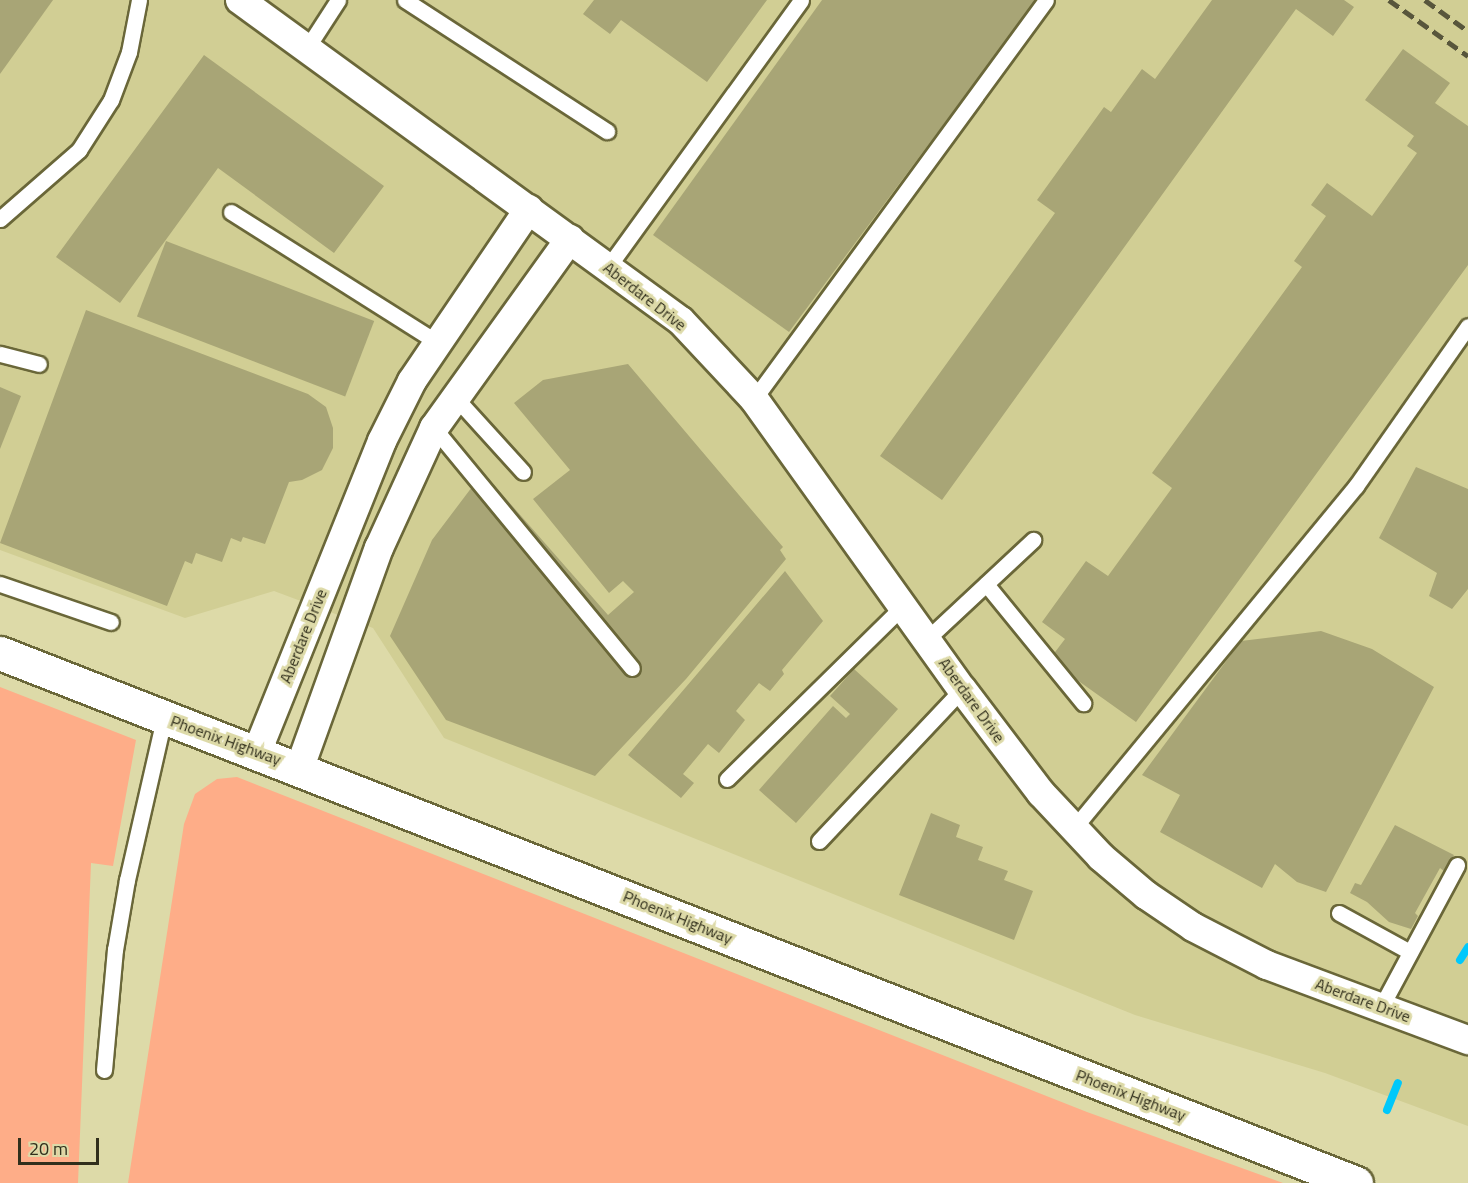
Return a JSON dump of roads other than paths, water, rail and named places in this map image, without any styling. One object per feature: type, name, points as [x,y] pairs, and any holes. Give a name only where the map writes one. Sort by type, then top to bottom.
[{"type":"main road","name":"Phoenix Highway","points":[[0,653],[300,767],[1356,1183]]},
{"type":"street","name":"Aberdare Drive","points":[[240,0],[681,321],[754,399],[928,638],[962,689],[1041,792],[1074,828],[1146,895],[1193,927],[1267,965],[1468,1040]]},
{"type":"street","name":"Aberdare Drive","points":[[257,752],[382,441],[412,381],[529,209]]},
{"type":"street","points":[[300,767],[379,548],[434,428],[570,239]]},
{"type":"lane","points":[[0,219],[79,150],[111,100],[129,52],[139,0]]},
{"type":"lane","points":[[308,48],[338,0]]},
{"type":"lane","points":[[405,0],[608,131]]},
{"type":"lane","points":[[608,267],[801,0]]},
{"type":"lane","points":[[754,399],[1046,0]]},
{"type":"lane","points":[[231,212],[438,343]]},
{"type":"lane","points":[[1074,828],[1356,486],[1468,326]]},
{"type":"lane","points":[[0,354],[39,364]]},
{"type":"lane","points":[[455,397],[523,472]]},
{"type":"lane","points":[[434,428],[632,668]]},
{"type":"lane","points":[[928,638],[1033,540]]},
{"type":"lane","points":[[0,584],[111,622]]},
{"type":"lane","points":[[986,584],[1083,703]]},
{"type":"lane","points":[[727,779],[904,605]]},
{"type":"lane","points":[[819,841],[962,689]]},
{"type":"lane","points":[[104,1070],[115,950],[127,880],[164,717]]},
{"type":"lane","points":[[1381,1007],[1457,865]]},
{"type":"lane","points":[[1339,913],[1410,952]]},
{"type":"waterway","points":[[1460,960],[1468,947]]},
{"type":"waterway","points":[[1387,1110],[1398,1083]]},
{"type":"railway","points":[[1389,0],[1468,56]]},
{"type":"railway","points":[[1425,0],[1468,31]]}]
